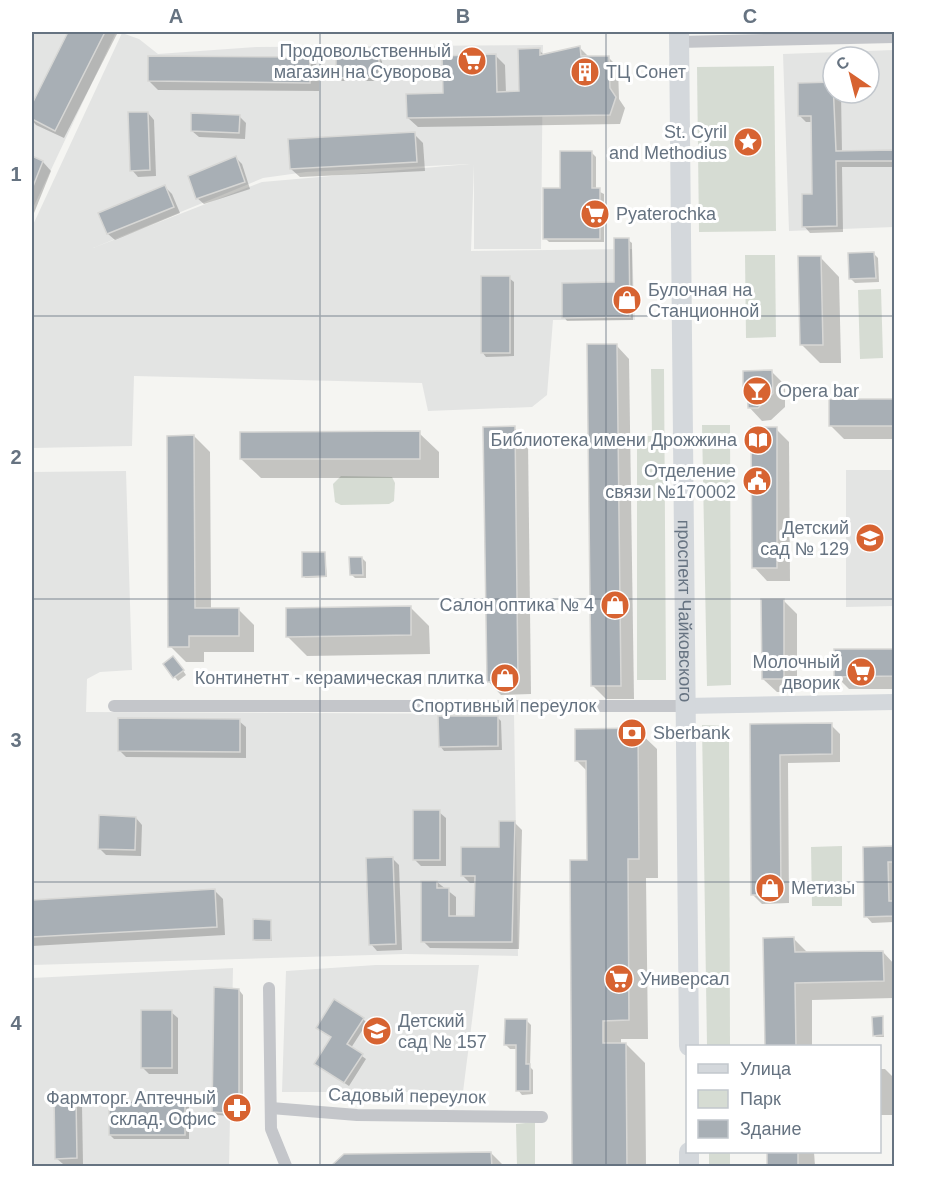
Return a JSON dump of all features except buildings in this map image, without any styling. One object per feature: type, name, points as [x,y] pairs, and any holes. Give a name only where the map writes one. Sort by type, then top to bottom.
[{"type":"main road","name":"проспект Чайковского","points":[[679,37],[689,1045]]},
{"type":"street","points":[[679,37],[894,37]]},
{"type":"street","name":"Спортивный переулок","points":[[114,706],[685,706],[894,702]]},
{"type":"street","points":[[269,988],[272,1108],[270,1129],[286,1167]]},
{"type":"street","name":"Садовый переулок","points":[[272,1108],[357,1115],[542,1117]]},
{"type":"shaded area","points":[[32,32],[116,32],[32,210]]},
{"type":"shaded area","points":[[122,33],[139,39],[158,54],[256,47],[543,45],[541,249],[474,249],[474,164],[471,251],[632,249],[635,320],[553,320],[547,395],[532,407],[428,411],[422,383],[134,376],[132,446],[32,448],[32,227]],"holes":[[[470,164],[262,182],[93,248],[263,178],[306,172]]]},
{"type":"shaded area","points":[[881,50],[894,50],[894,227],[789,231],[783,54],[821,53],[821,105],[881,105]]},
{"type":"shaded area","name":"Детский сад № 129","points":[[846,470],[894,470],[894,606],[846,607]]},
{"type":"shaded area","points":[[126,471],[132,670],[100,672],[87,679],[86,712],[514,714],[518,956],[405,954],[32,965],[32,472]]},
{"type":"shaded area","name":"Детский сад № 157","points":[[376,965],[479,965],[463,1092],[282,1092],[286,971]]},
{"type":"shaded area","points":[[233,968],[229,1166],[32,1166],[32,978]]},
{"type":"green space","points":[[774,66],[776,231],[699,232],[697,67]]},
{"type":"green space","points":[[745,255],[775,255],[776,337],[746,338]]},
{"type":"green space","points":[[881,289],[883,358],[860,359],[858,290]]},
{"type":"green space","points":[[651,369],[664,369],[666,680],[637,680],[637,436],[652,436]]},
{"type":"green space","points":[[702,425],[730,425],[731,685],[707,686]]},
{"type":"green space","points":[[341,476],[392,477],[395,483],[394,501],[389,504],[341,505],[335,502],[333,484]]},
{"type":"green space","points":[[702,725],[729,726],[730,1045],[707,1045]]},
{"type":"green space","points":[[842,846],[842,906],[812,906],[811,847]]},
{"type":"green space","points":[[535,1122],[535,1166],[517,1166],[516,1124]]},
{"type":"green space","points":[[709,1153],[730,1153],[730,1166],[709,1166]]},
{"type":"place","name":"Продовольственный магазин на Суворова","points":[[472,61]]},
{"type":"place","name":"ТЦ Сонет","points":[[585,72]]},
{"type":"place","name":"St. Cyril and Methodius","points":[[748,142]]},
{"type":"place","name":"Pyaterochka","points":[[595,214]]},
{"type":"place","name":"Булочная на Станционной","points":[[627,300]]},
{"type":"place","name":"Opera bar","points":[[757,391]]},
{"type":"place","name":"Библиотека имени Дрожжина","points":[[758,440]]},
{"type":"place","name":"Отделение связи №170002","points":[[757,481]]},
{"type":"place","name":"Детский сад № 129","points":[[870,538]]},
{"type":"place","name":"Салон оптика № 4","points":[[615,605]]},
{"type":"place","name":"Молочный дворик","points":[[861,672]]},
{"type":"place","name":"Континетнт - керамическая плитка","points":[[505,678]]},
{"type":"place","name":"Sberbank","points":[[632,733]]},
{"type":"place","name":"Метизы","points":[[770,888]]},
{"type":"place","name":"Универсал","points":[[619,979]]},
{"type":"place","name":"Детский сад № 157","points":[[377,1031]]},
{"type":"place","name":"Фармторг. Аптечный склад. Офис","points":[[237,1108]]}]
